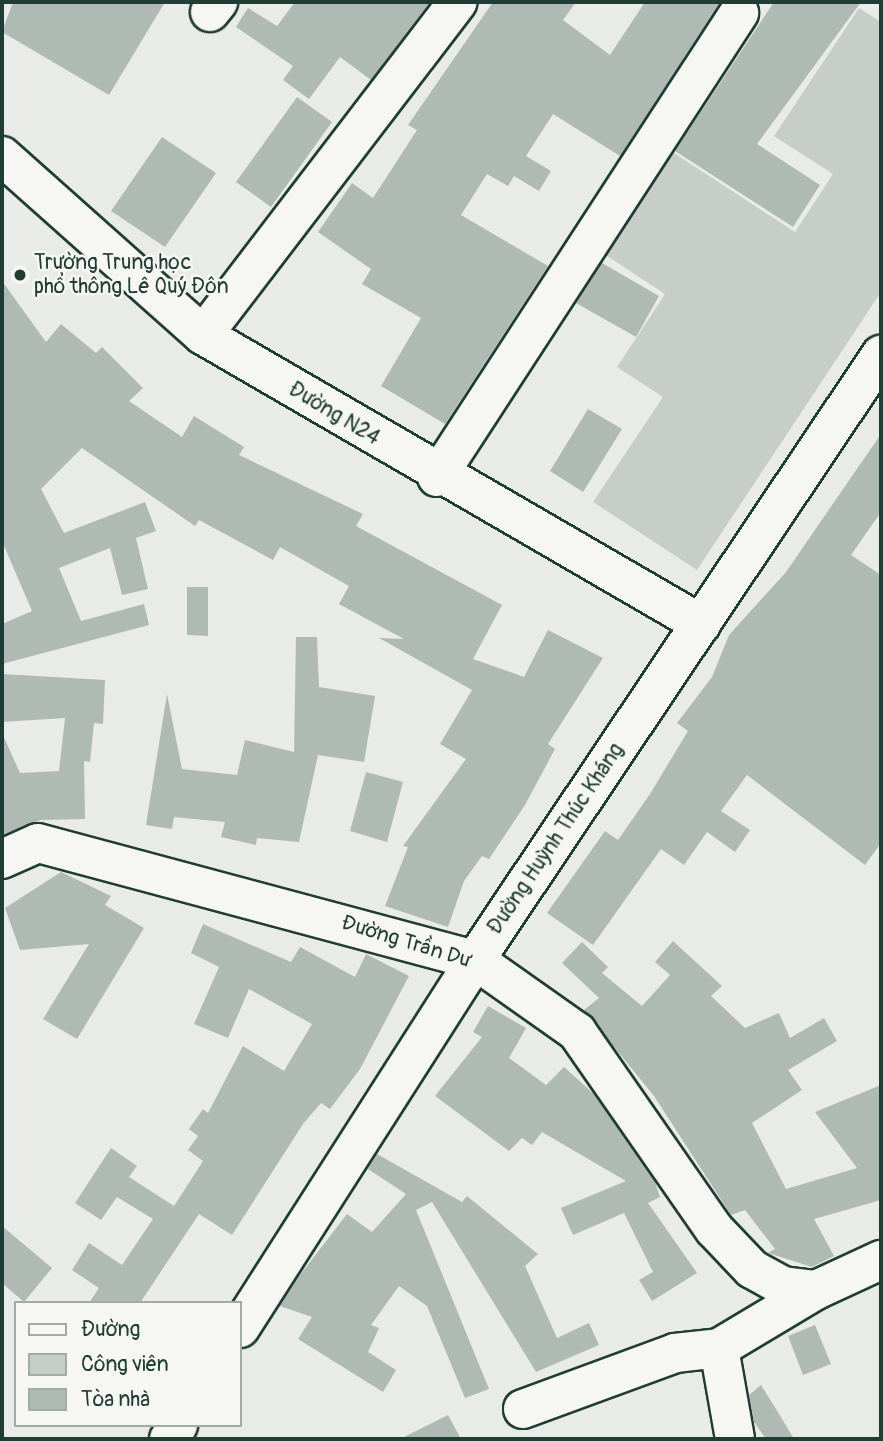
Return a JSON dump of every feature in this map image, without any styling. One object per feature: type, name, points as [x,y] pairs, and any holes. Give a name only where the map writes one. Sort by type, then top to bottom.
[{"type":"street","points":[[203,335],[458,2]]},
{"type":"street","points":[[437,477],[739,13]]},
{"type":"street","name":"Đường N24","points":[[2,156],[203,335],[437,477],[701,624]]},
{"type":"street","name":"Đường Huỳnh Thúc Kháng","points":[[242,1325],[475,960],[881,355]]},
{"type":"street","name":"Đường Trần Dư","points":[[2,859],[38,843],[475,960],[577,1032],[714,1229],[752,1269],[783,1286],[816,1290]]},
{"type":"street","points":[[523,1409],[675,1353],[719,1348],[816,1290],[881,1260]]},
{"type":"street","points":[[719,1348],[735,1439]]},
{"type":"green space","points":[[859,8],[881,22],[881,292],[697,570],[593,502],[663,397],[617,367],[665,294],[592,246],[660,144],[795,232],[833,174],[774,136]]},
{"type":"building","points":[[13,2],[165,2],[109,95],[2,32]]},
{"type":"building","points":[[295,2],[430,2],[371,80],[340,57],[309,99],[283,80],[293,66],[236,27],[248,8],[277,26]]},
{"type":"building","points":[[493,2],[576,2],[563,20],[610,55],[645,2],[720,2],[620,156],[553,114],[526,156],[551,171],[539,191],[514,176],[508,186],[487,174],[461,215],[548,266],[445,424],[381,386],[421,318],[362,284],[371,269],[318,232],[352,183],[373,198],[417,130],[408,125]]},
{"type":"building","points":[[774,2],[861,2],[757,144],[820,185],[793,227],[675,151]]},
{"type":"building","points":[[297,97],[332,122],[271,207],[236,182]]},
{"type":"building","points":[[162,137],[216,173],[165,247],[111,211]]},
{"type":"building","points":[[602,263],[659,296],[636,337],[576,303]]},
{"type":"building","points":[[2,281],[46,342],[61,324],[96,353],[102,347],[143,388],[129,401],[182,437],[194,416],[244,447],[239,455],[363,514],[356,526],[502,605],[473,659],[524,677],[548,630],[603,658],[548,744],[555,749],[525,805],[489,859],[482,856],[464,881],[448,927],[385,906],[408,847],[403,846],[466,759],[440,744],[472,690],[379,638],[404,639],[339,604],[349,586],[280,547],[273,560],[199,520],[195,526],[82,448],[41,489],[64,533],[145,502],[156,531],[136,538],[148,589],[122,595],[110,548],[59,568],[81,621],[144,604],[149,625],[2,664],[2,624],[32,611],[2,541]]},
{"type":"building","points":[[588,409],[622,429],[583,492],[550,471]]},
{"type":"building","points":[[881,434],[881,512],[851,555],[881,575],[881,843],[865,865],[747,775],[721,811],[750,830],[735,852],[707,832],[684,865],[661,849],[593,945],[547,913],[605,831],[618,840],[688,731],[677,723],[712,677],[729,635],[786,572]]},
{"type":"building","points":[[187,587],[208,587],[208,636],[187,635]]},
{"type":"building","points":[[296,637],[317,637],[319,687],[375,696],[364,762],[318,755],[299,842],[257,838],[256,845],[221,837],[225,822],[174,817],[172,829],[146,825],[167,694],[182,769],[237,775],[245,740],[294,752]]},
{"type":"building","points":[[2,674],[105,680],[103,724],[94,723],[90,762],[84,761],[85,819],[41,820],[2,835],[2,733],[20,773],[59,771],[65,718],[2,722]]},
{"type":"building","points":[[366,772],[403,782],[387,842],[350,831]]},
{"type":"building","points":[[61,872],[111,896],[105,905],[144,928],[77,1039],[43,1019],[89,944],[20,950],[5,908]]},
{"type":"building","points":[[203,924],[291,962],[300,947],[355,977],[366,954],[409,976],[360,1069],[330,1109],[321,1103],[303,1124],[232,1235],[199,1214],[141,1301],[90,1301],[99,1288],[72,1270],[89,1243],[122,1265],[153,1219],[117,1197],[101,1220],[75,1203],[111,1148],[137,1166],[129,1177],[174,1206],[203,1161],[188,1150],[198,1136],[189,1129],[203,1109],[208,1113],[243,1046],[284,1071],[312,1024],[249,989],[228,1038],[194,1024],[219,967],[191,953]]},
{"type":"building","points":[[673,941],[722,986],[711,996],[745,1028],[779,1013],[790,1038],[824,1018],[837,1041],[788,1070],[802,1090],[752,1123],[786,1189],[857,1168],[815,1112],[881,1085],[881,1200],[814,1219],[834,1256],[812,1267],[768,1253],[775,1249],[745,1210],[731,1215],[654,1096],[584,1010],[599,998],[562,963],[582,942],[608,967],[602,973],[642,1006],[670,975],[655,962]]},
{"type":"building","points":[[488,1006],[526,1028],[509,1058],[546,1085],[564,1067],[594,1094],[655,1182],[660,1197],[648,1203],[697,1273],[652,1301],[639,1280],[653,1272],[624,1213],[573,1235],[561,1208],[626,1181],[542,1132],[532,1145],[522,1138],[509,1151],[435,1096],[482,1037],[473,1032]]},
{"type":"building","points":[[377,1154],[462,1202],[467,1196],[538,1254],[525,1266],[557,1338],[589,1323],[599,1345],[536,1372],[432,1202],[416,1210],[489,1389],[465,1398],[427,1306],[399,1286],[371,1325],[379,1328],[368,1352],[396,1370],[383,1392],[298,1339],[312,1317],[280,1306],[300,1275],[347,1214],[372,1232],[406,1194],[368,1169]]},
{"type":"building","points":[[2,1226],[52,1268],[25,1301],[2,1283]]},
{"type":"building","points":[[815,1325],[831,1364],[803,1375],[788,1336]]},
{"type":"building","points":[[761,1385],[794,1439],[766,1439],[754,1422],[749,1395]]},
{"type":"building","points":[[448,1415],[461,1439],[400,1439]]},
{"type":"place","name":"Trường Trung học phổ thông Lê Quý Đôn","points":[[20,275]]}]
